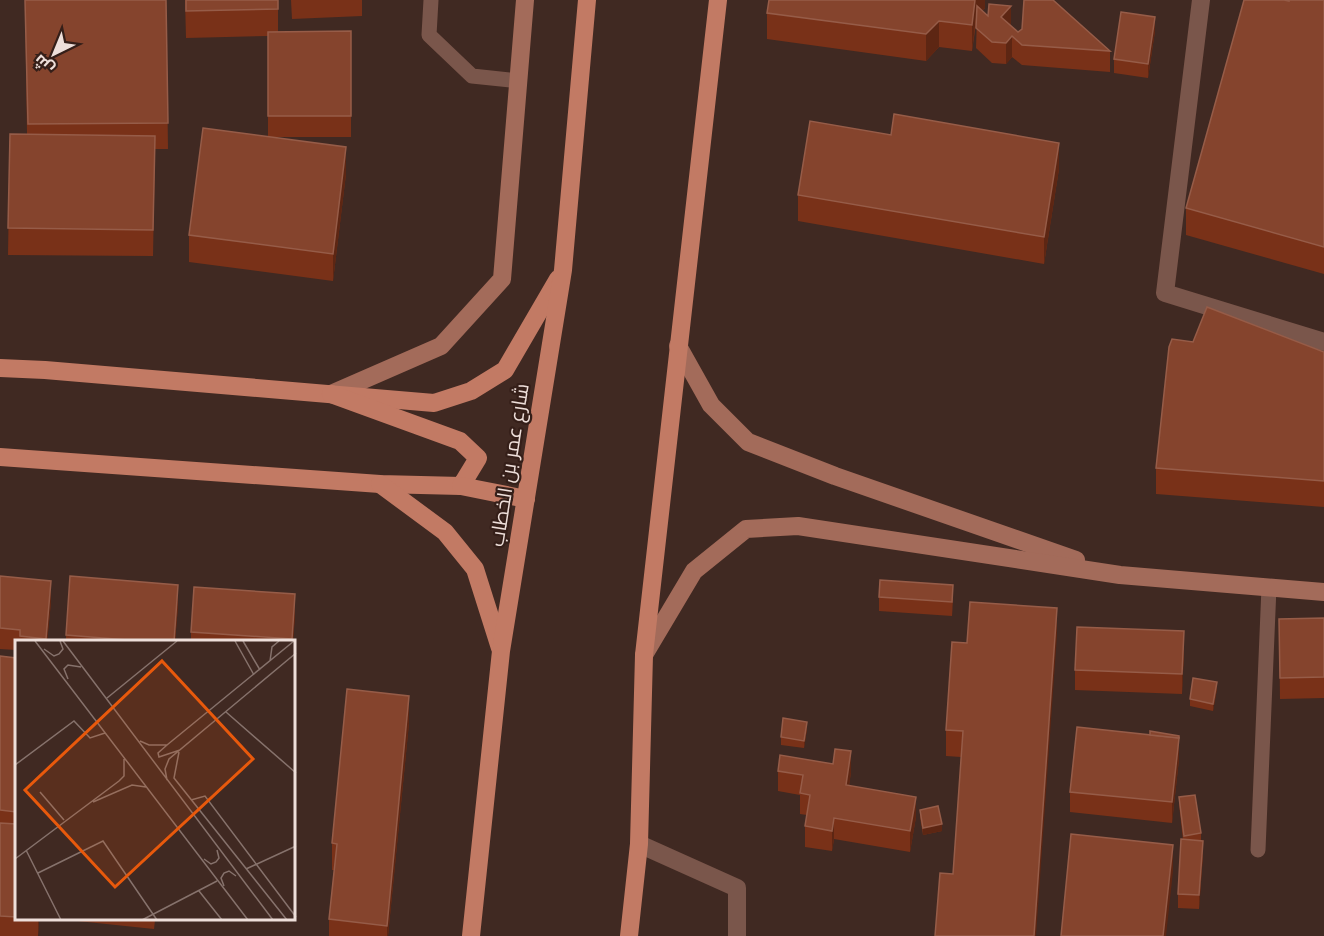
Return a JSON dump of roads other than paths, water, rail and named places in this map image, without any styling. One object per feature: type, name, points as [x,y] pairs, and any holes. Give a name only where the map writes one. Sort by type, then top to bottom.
[{"type":"main road","name":"شارع عمر بن الخطاب","points":[[471,936],[501,651],[563,270],[587,0]]},
{"type":"main road","points":[[629,936],[639,844],[644,655],[718,0]]},
{"type":"main road","points":[[0,368],[434,403],[471,391],[505,370],[563,270]]},
{"type":"main road","points":[[331,394],[460,441],[478,458],[461,486]]},
{"type":"main road","points":[[0,457],[380,484],[461,486],[526,499]]},
{"type":"main road","points":[[380,484],[445,532],[475,568],[501,651]]},
{"type":"street","points":[[331,394],[441,345],[502,279],[525,0]]},
{"type":"street","points":[[1201,0],[1165,293],[1324,342]]},
{"type":"street","points":[[678,346],[711,405],[748,442],[835,476],[1120,575]]},
{"type":"street","points":[[644,655],[694,571],[746,529],[798,526],[1120,575],[1324,592]]},
{"type":"street","points":[[639,844],[737,888],[737,936]]},
{"type":"lane","points":[[431,0],[429,35],[472,76],[519,81]]},
{"type":"lane","points":[[1258,850],[1269,587]]}]
